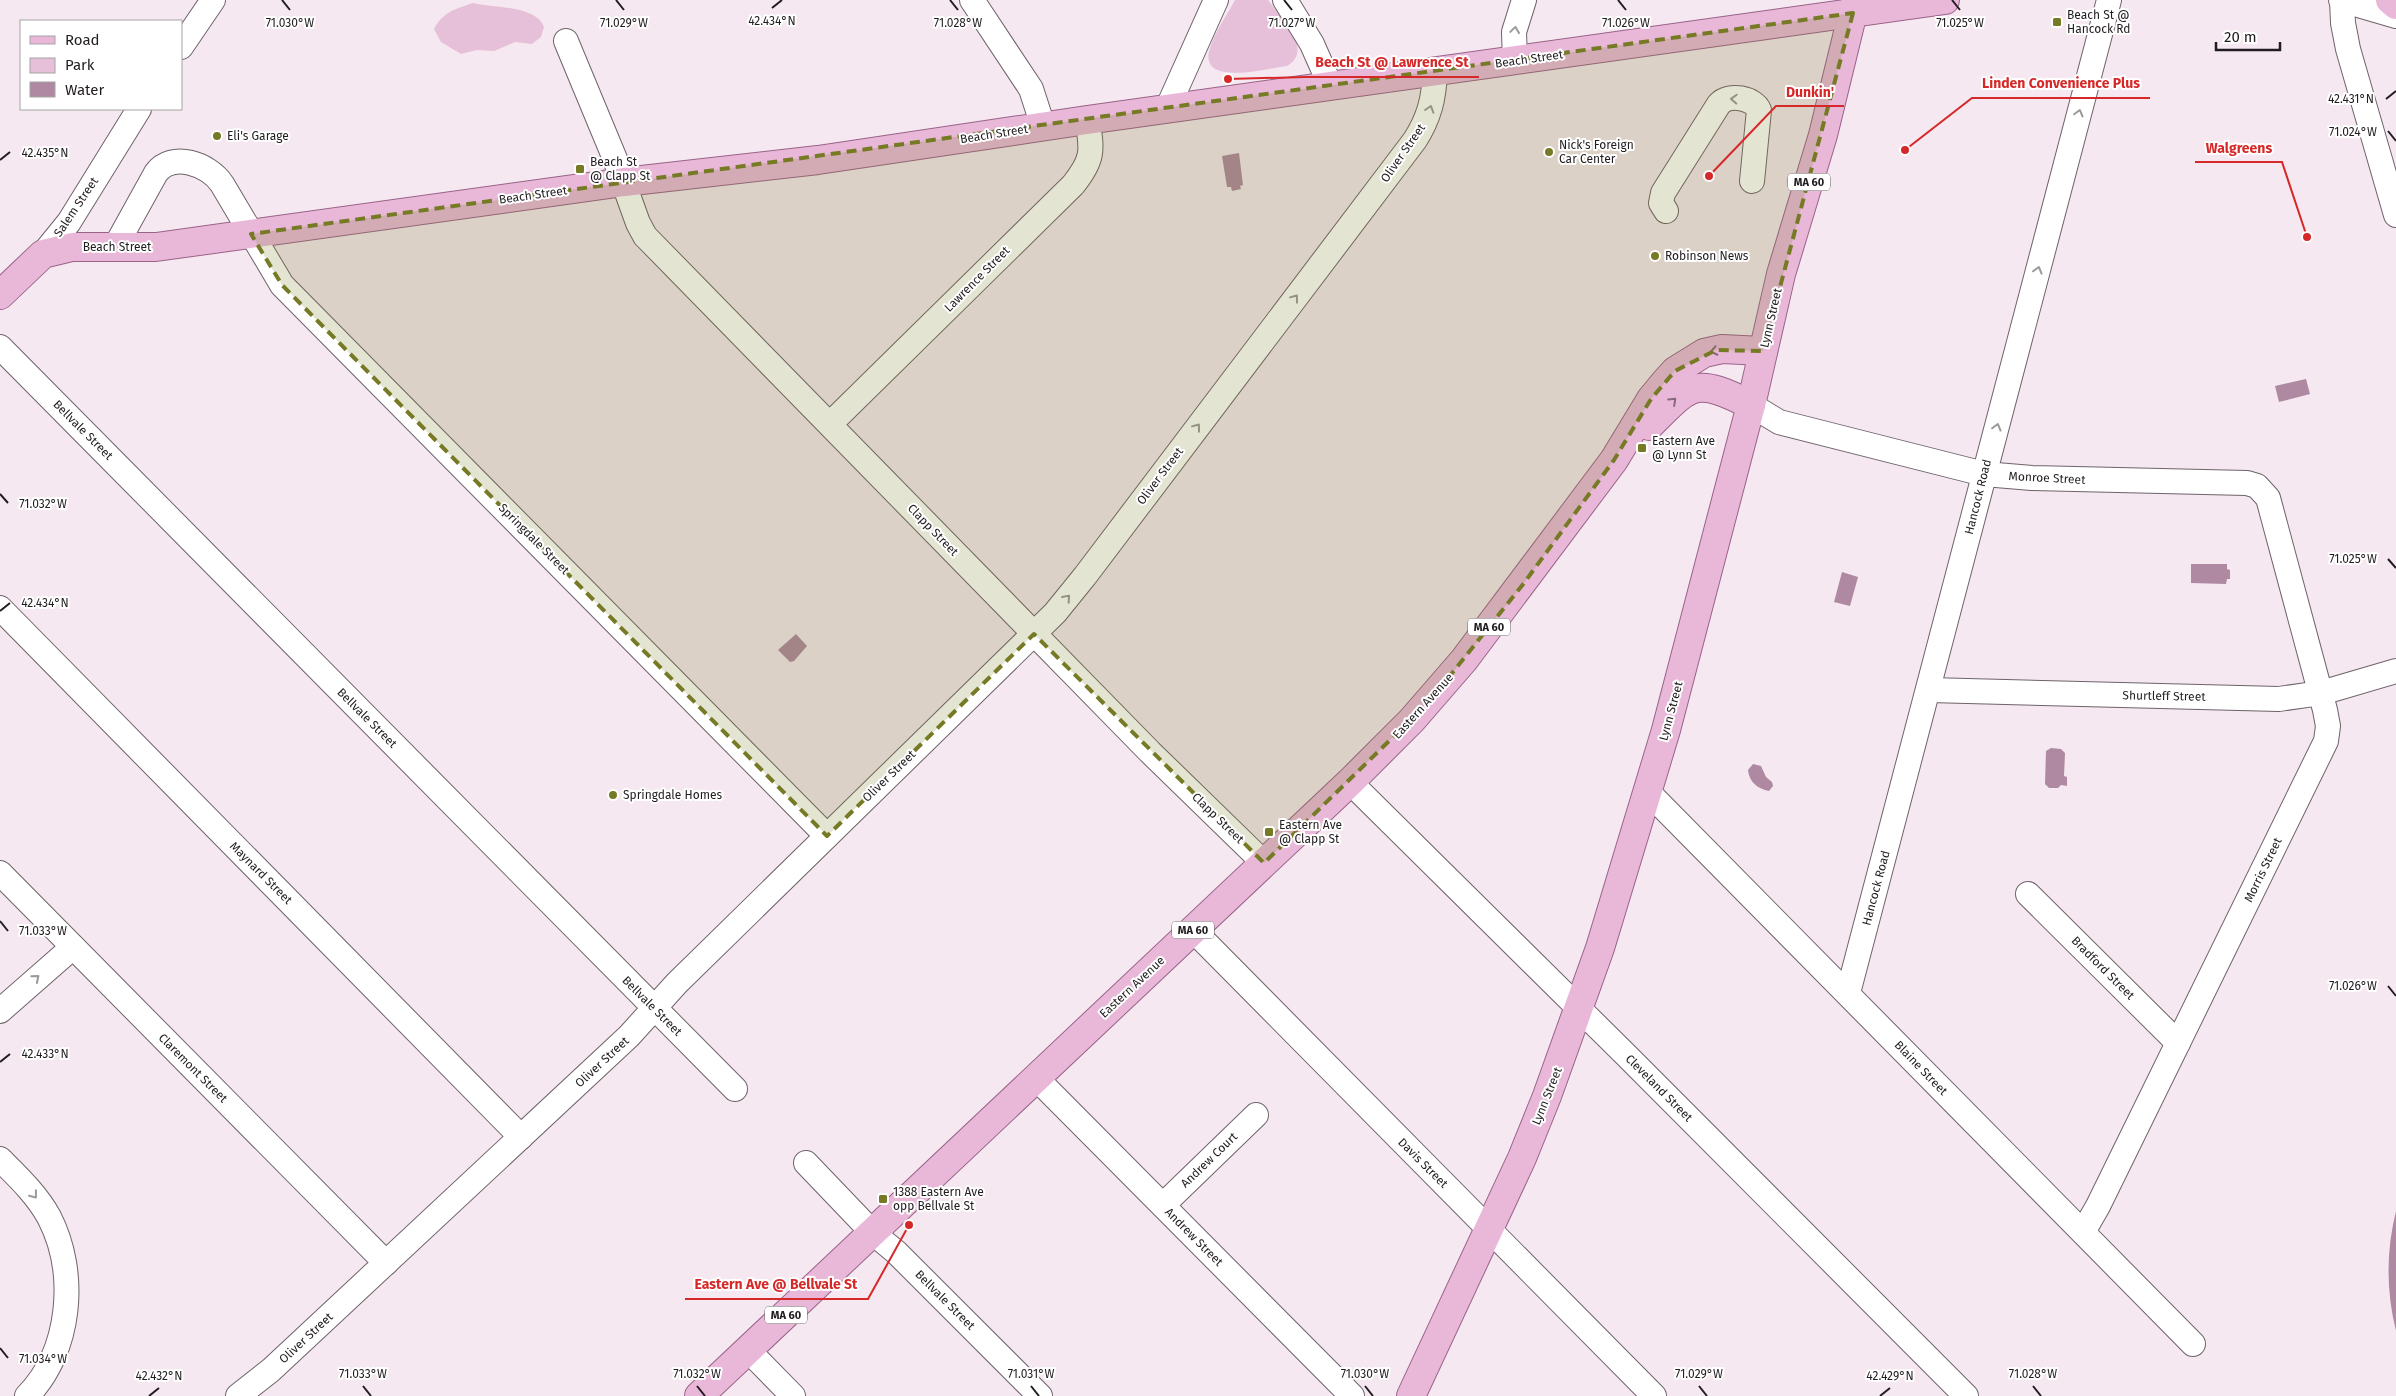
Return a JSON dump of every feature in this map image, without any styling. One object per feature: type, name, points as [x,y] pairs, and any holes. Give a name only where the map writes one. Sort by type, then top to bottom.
[{"type":"main road","name":"Beach Street","points":[[42,254],[72,247],[156,247],[624,182],[818,160],[1043,126],[1515,61],[1854,7],[1946,0]]},
{"type":"main road","points":[[2390,0],[2396,5]]},
{"type":"main road","name":"Lynn Street","points":[[1411,1396],[1489,1230],[1548,1096],[1580,1010],[1649,793],[1751,406],[1781,274],[1826,126],[1854,7]]},
{"type":"main road","name":"Salem Street","points":[[0,295],[42,254]]},
{"type":"main road","name":"Eastern Avenue","points":[[699,1396],[1350,782],[1418,714],[1464,660],[1524,584],[1614,460],[1650,399],[1681,367],[1704,353],[1716,350],[1763,351]]},
{"type":"main road","name":"Eastern Avenue","points":[[1614,460],[1679,396],[1691,389],[1698,387],[1714,388],[1751,406]]},
{"type":"street","points":[[182,46],[213,0]]},
{"type":"street","points":[[972,0],[1031,89],[1043,126]]},
{"type":"street","points":[[1167,109],[1216,0]]},
{"type":"street","points":[[1285,0],[1312,44],[1331,87]]},
{"type":"street","points":[[1515,61],[1514,32],[1524,0]]},
{"type":"street","name":"Hancock Road","points":[[1848,993],[2109,0]]},
{"type":"street","points":[[2396,16],[2342,0],[2342,23],[2348,49],[2396,215]]},
{"type":"street","name":"Clapp Street","points":[[566,41],[624,182],[638,223],[645,236],[1034,634],[1264,863]]},
{"type":"street","name":"Oliver Street","points":[[238,1396],[271,1370],[629,1036],[677,983],[1034,634],[1076,588],[1415,140],[1430,111],[1435,93],[1435,72]]},
{"type":"street","points":[[1666,211],[1661,203],[1663,194],[1719,104],[1725,99],[1731,98],[1751,102],[1759,110],[1752,181]]},
{"type":"street","name":"Salem Street","points":[[42,254],[69,222],[138,110]]},
{"type":"street","name":"Lawrence Street","points":[[830,424],[1072,185],[1088,166],[1091,155],[1092,145],[1087,120]]},
{"type":"street","name":"Springdale Street","points":[[115,247],[156,173],[164,164],[172,162],[202,166],[214,173],[282,285],[827,836]]},
{"type":"street","name":"Bellvale Street","points":[[0,347],[735,1089]]},
{"type":"street","name":"Monroe Street","points":[[1751,406],[1779,422],[1984,474],[2032,478],[2248,484],[2262,490]]},
{"type":"street","name":"Morris Street","points":[[2083,1232],[2326,741],[2328,726],[2320,693],[2273,511],[2262,490]]},
{"type":"street","name":"Maynard Street","points":[[0,608],[521,1137]]},
{"type":"street","name":"Shurtleff Street","points":[[1929,690],[2279,699],[2320,693],[2396,671]]},
{"type":"street","name":"Cleveland Street","points":[[1350,782],[1966,1396]]},
{"type":"street","name":"Blaine Street","points":[[1649,793],[2193,1344]]},
{"type":"street","name":"Claremont Street","points":[[0,873],[386,1263]]},
{"type":"street","name":"Bradford Street","points":[[2028,894],[2178,1043]]},
{"type":"street","name":"Davis Street","points":[[1192,930],[1654,1396]]},
{"type":"street","points":[[0,1011],[73,947]]},
{"type":"street","name":"Andrew Street","points":[[1036,1078],[1352,1396]]},
{"type":"street","name":"Andrew Court","points":[[1163,1205],[1256,1115]]},
{"type":"street","points":[[0,1159],[30,1189],[49,1216],[59,1243],[66,1280],[67,1295],[63,1326],[49,1366],[34,1394]]},
{"type":"street","name":"Bellvale Street","points":[[806,1163],[874,1233],[896,1252],[1040,1396]]},
{"type":"street","points":[[748,1350],[793,1396]]},
{"type":"highlighted area","points":[[1853,13],[1763,351],[1716,350],[1675,371],[1651,399],[1614,460],[1524,583],[1429,702],[1264,863],[1034,634],[827,836],[282,285],[251,234]]},
{"type":"green space","points":[[1235,0],[1268,0],[1292,33],[1298,51],[1295,59],[1287,66],[1251,72],[1224,72],[1214,68],[1209,60],[1210,48]]},
{"type":"green space","points":[[473,3],[523,11],[532,15],[544,27],[541,37],[532,44],[515,42],[494,51],[477,50],[461,54],[441,42],[434,29],[441,19],[455,9]]},
{"type":"water","points":[[1239,153],[1243,185],[1240,186],[1241,189],[1232,191],[1231,187],[1227,187],[1222,156]]},
{"type":"water","points":[[2306,379],[2310,394],[2279,402],[2275,386]]},
{"type":"water","points":[[2191,564],[2227,564],[2227,569],[2230,570],[2230,579],[2227,579],[2226,584],[2191,583]]},
{"type":"water","points":[[1842,572],[1858,577],[1850,606],[1834,602]]},
{"type":"water","points":[[796,634],[807,646],[794,661],[790,662],[778,650]]},
{"type":"water","points":[[2051,748],[2061,749],[2065,753],[2064,776],[2067,777],[2067,786],[2061,785],[2058,788],[2049,788],[2045,784],[2046,751]]},
{"type":"water","points":[[1753,764],[1761,766],[1766,777],[1772,782],[1773,786],[1769,791],[1758,787],[1750,778],[1748,770]]},
{"type":"water","points":[[2396,1211],[2396,1331],[2390,1301],[2388,1271],[2390,1241]]},
{"type":"place","name":"Beach St @ Hancock Rd","points":[[2057,22]]},
{"type":"place","name":"Beach St @ Lawrence St","points":[[1228,79]]},
{"type":"place","name":"Eli's Garage","points":[[217,136]]},
{"type":"place","name":"Linden Convenience Plus","points":[[1905,150]]},
{"type":"place","name":"Nick's Foreign Car Center","points":[[1549,152]]},
{"type":"place","name":"Beach St @ Clapp St","points":[[580,169]]},
{"type":"place","name":"Dunkin'","points":[[1709,176]]},
{"type":"place","name":"Walgreens","points":[[2307,237]]},
{"type":"place","name":"Robinson News","points":[[1655,256]]},
{"type":"place","name":"Eastern Ave @ Lynn St","points":[[1642,448]]},
{"type":"place","name":"Springdale Homes","points":[[613,795]]},
{"type":"place","name":"Eastern Ave @ Clapp St","points":[[1269,832]]},
{"type":"place","name":"1388 Eastern Ave opp Bellvale St","points":[[883,1199]]},
{"type":"place","name":"Eastern Ave @ Bellvale St","points":[[909,1225]]}]
